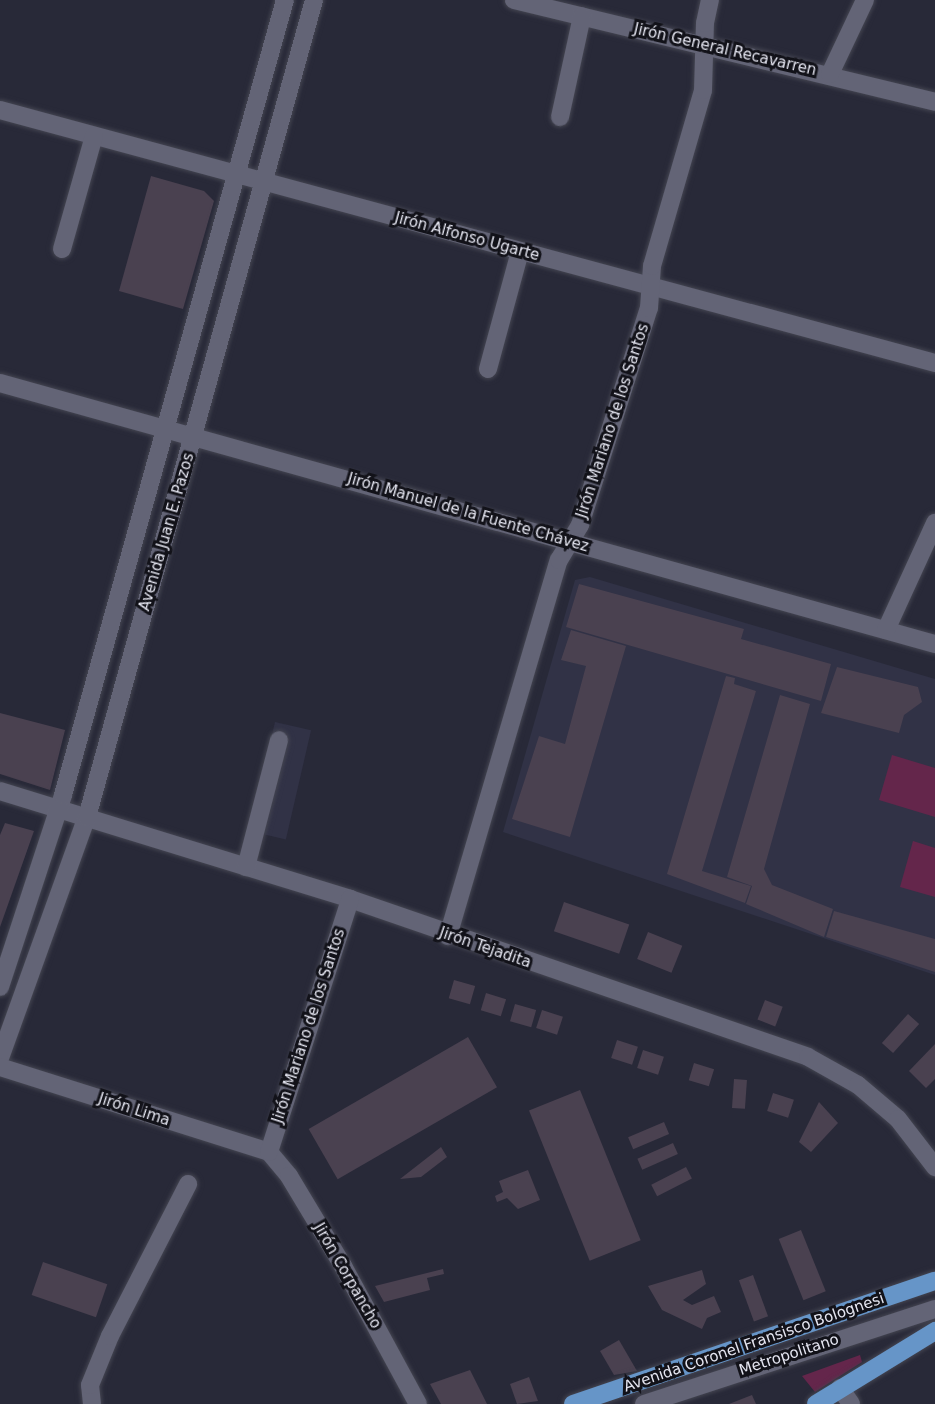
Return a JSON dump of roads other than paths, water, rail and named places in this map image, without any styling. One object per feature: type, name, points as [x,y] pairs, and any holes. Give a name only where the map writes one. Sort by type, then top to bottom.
[{"type":"main road","name":"Avenida Coronel Fransisco Bolognesi","points":[[573,1404],[935,1281]]},
{"type":"main road","points":[[816,1404],[935,1331]]},
{"type":"street","name":"Avenida Juan E. Pazos","points":[[0,987],[60,807],[285,0]]},
{"type":"street","name":"Avenida Juan E. Pazos","points":[[0,1058],[87,817],[266,182],[314,0]]},
{"type":"street","name":"Jirón General Recavarren","points":[[514,0],[830,74],[935,102]]},
{"type":"street","name":"Jirón Mariano de los Santos","points":[[448,936],[559,560],[580,525],[650,308],[652,266],[703,90],[704,45],[710,0]]},
{"type":"street","points":[[830,74],[865,0]]},
{"type":"street","points":[[560,117],[582,16]]},
{"type":"street","name":"Jirón Alfonso Ugarte","points":[[0,110],[935,363]]},
{"type":"street","points":[[63,249],[94,136]]},
{"type":"street","points":[[488,369],[520,251]]},
{"type":"street","name":"Jirón Manuel de la Fuente Chávez","points":[[0,383],[935,644]]},
{"type":"street","points":[[886,630],[935,523]]},
{"type":"street","points":[[246,867],[279,740]]},
{"type":"street","name":"Jirón Tejadita","points":[[0,791],[60,807],[350,899],[448,936],[808,1058],[858,1085],[890,1112],[935,1167]]},
{"type":"street","name":"Jirón Mariano de los Santos","points":[[269,1152],[350,899]]},
{"type":"street","name":"Jirón Lima","points":[[0,1067],[269,1152]]},
{"type":"street","name":"Jirón Corpancho","points":[[269,1152],[289,1176],[343,1266],[418,1404]]},
{"type":"street","points":[[92,1404],[90,1386],[110,1336],[188,1184]]},
{"type":"street","name":"Metropolitano","points":[[644,1404],[935,1309]]},
{"type":"street","points":[[840,1388],[852,1404]]}]
